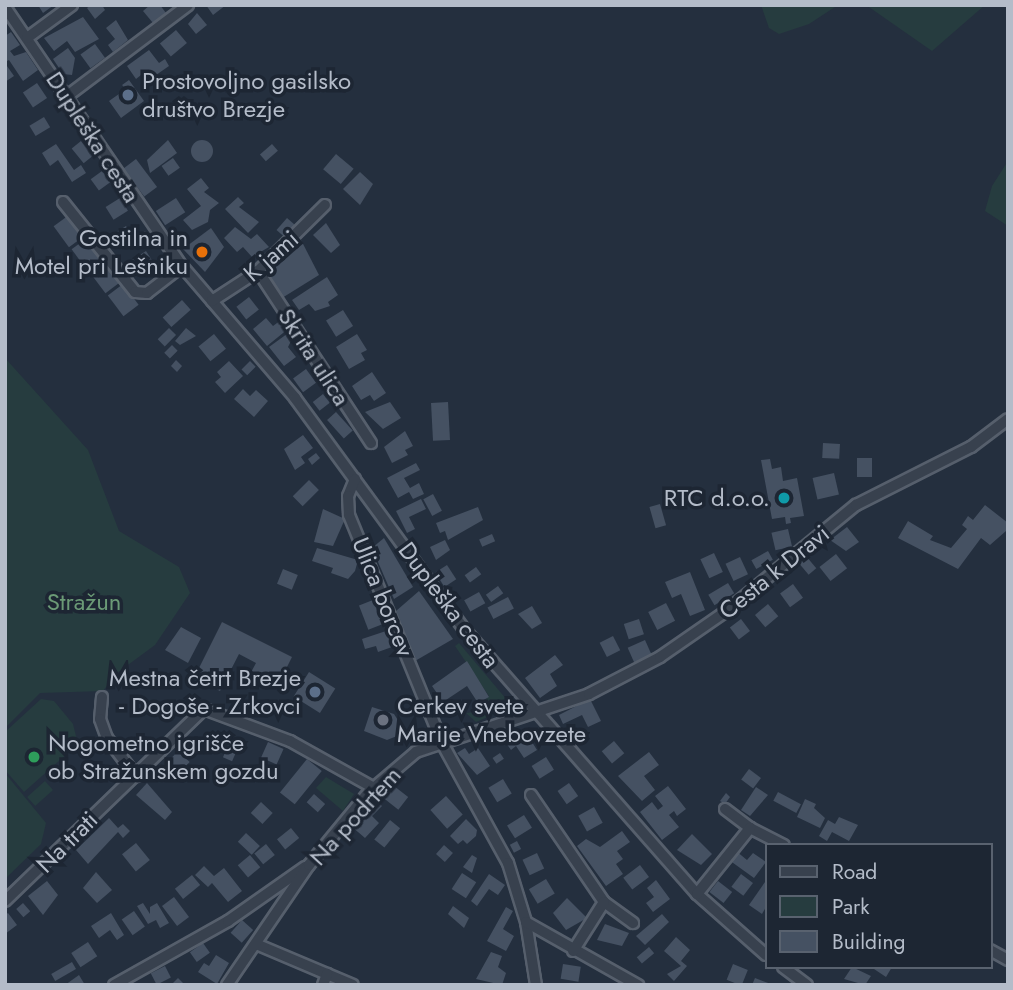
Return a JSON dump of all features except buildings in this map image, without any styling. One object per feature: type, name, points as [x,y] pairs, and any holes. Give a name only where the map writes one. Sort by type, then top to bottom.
[{"type":"street","points":[[27,38],[72,5]]},
{"type":"street","points":[[66,97],[188,5]]},
{"type":"street","name":"Dupleška cesta","points":[[5,7],[182,266],[355,479],[431,586],[533,712],[697,894],[764,953]]},
{"type":"street","points":[[63,202],[135,292],[147,293],[182,266]]},
{"type":"street","name":"K jami","points":[[212,301],[258,271],[325,205]]},
{"type":"street","name":"Skrita ulica","points":[[258,271],[371,443]]},
{"type":"street","name":"Cesta k Dravi","points":[[533,712],[589,694],[660,657],[728,610],[856,505],[971,447],[1008,419]]},
{"type":"street","name":"Ulica borcev","points":[[355,479],[348,496],[349,515],[442,743],[508,863],[526,922],[536,985]]},
{"type":"street","points":[[102,697],[100,719],[107,737],[136,776]]},
{"type":"street","name":"Na trati","points":[[5,901],[204,709],[290,741],[374,788]]},
{"type":"street","name":"Na podrtem","points":[[228,985],[309,865],[374,788],[416,752],[533,712]]},
{"type":"street","points":[[531,795],[604,902],[632,923]]},
{"type":"street","points":[[725,809],[750,828],[781,843]]},
{"type":"street","points":[[697,894],[750,828]]},
{"type":"street","points":[[114,985],[228,921],[309,865]]},
{"type":"street","points":[[573,951],[604,902]]},
{"type":"street","points":[[526,922],[573,951],[638,985]]},
{"type":"street","points":[[256,944],[325,979],[353,985]]},
{"type":"street","points":[[992,951],[1008,960]]},
{"type":"street","points":[[786,969],[807,985]]},
{"type":"green space","points":[[761,5],[838,5],[809,24],[779,34],[769,28]]},
{"type":"green space","points":[[866,5],[985,5],[932,51]]},
{"type":"green space","points":[[1008,161],[1008,226],[985,211],[992,186]]},
{"type":"green space","name":"Stražun","points":[[5,358],[88,450],[119,531],[179,567],[190,593],[155,645],[117,673],[103,691],[40,693],[5,728]]},
{"type":"green space","points":[[459,643],[507,700],[502,711],[476,722],[466,713],[474,712],[489,696],[455,646]]},
{"type":"green space","name":"Nogometno igrišče ob Stražunskem gozdu","points":[[41,699],[54,701],[73,724],[78,744],[24,792],[5,770],[5,732]]},
{"type":"green space","points":[[5,773],[46,823],[41,844],[5,879]]},
{"type":"green space","points":[[326,777],[354,794],[343,811],[316,788]]},
{"type":"green space","points":[[45,781],[53,790],[35,806],[27,797]]},
{"type":"place","name":"Prostovoljno gasilsko društvo Brezje","points":[[128,95]]},
{"type":"place","name":"Gostilna in Motel pri Lešniku","points":[[202,252]]},
{"type":"place","name":"RTC d.o.o.","points":[[784,498]]},
{"type":"place","name":"Mestna četrt Brezje - Dogoše - Zrkovci","points":[[315,692]]},
{"type":"place","name":"Cerkev svete Marije Vnebovzete","points":[[383,720]]},
{"type":"place","name":"Nogometno igrišče ob Stražunskem gozdu","points":[[34,757]]}]
